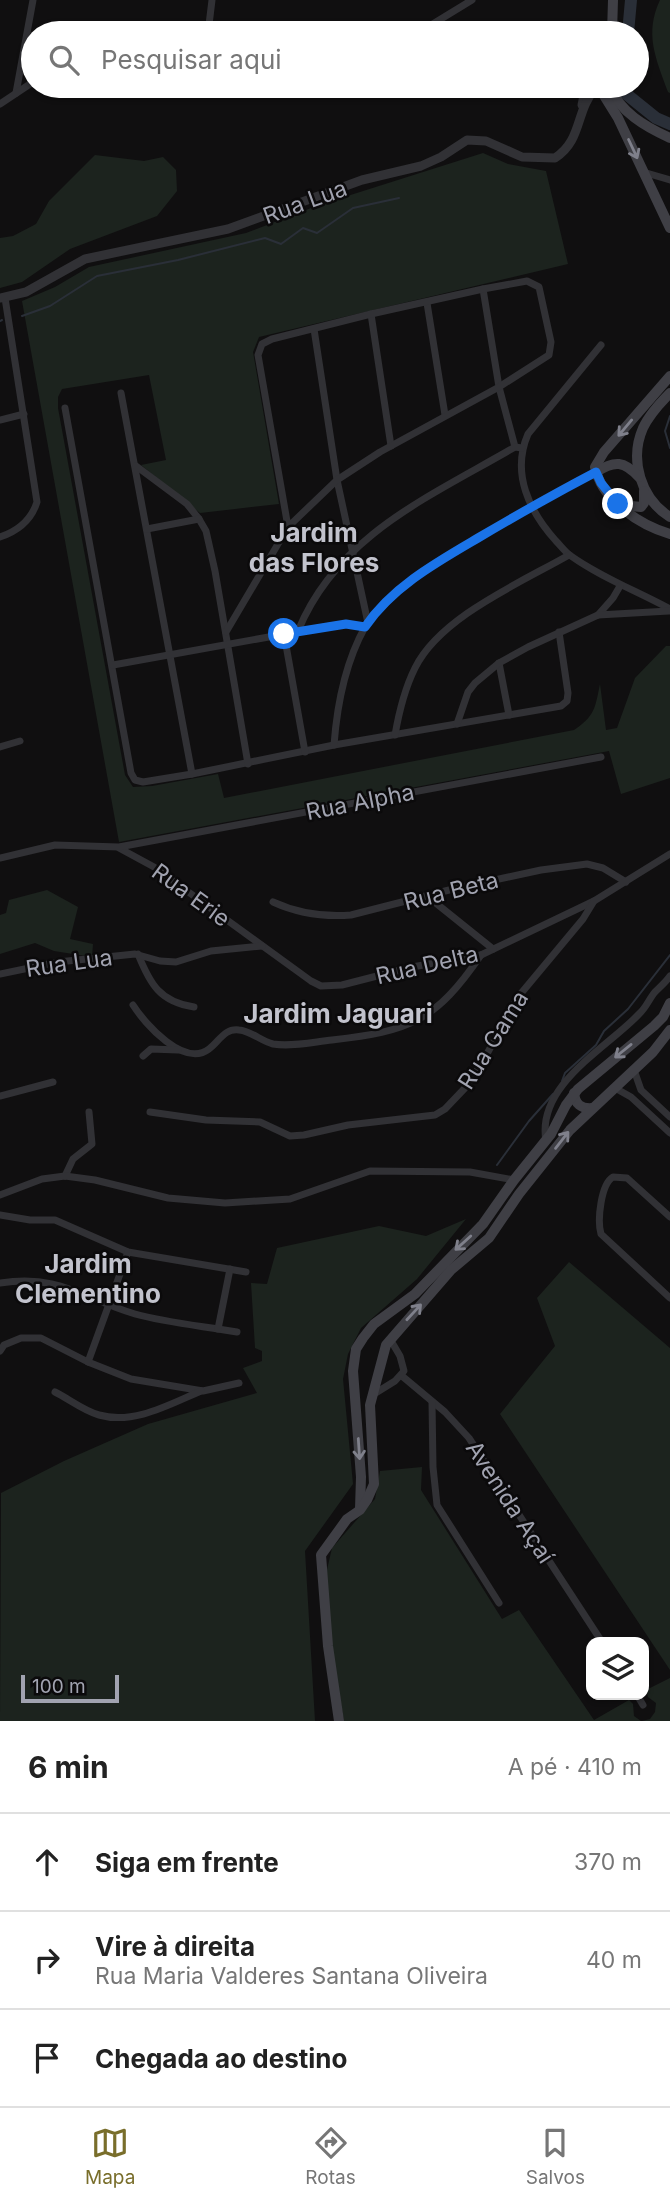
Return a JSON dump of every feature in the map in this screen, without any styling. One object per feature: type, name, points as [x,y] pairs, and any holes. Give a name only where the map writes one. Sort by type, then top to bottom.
[{"type":"main road","points":[[612,21],[613,0]]},
{"type":"main road","points":[[606,98],[669,224]]},
{"type":"main road","points":[[616,98],[638,120],[670,138]]},
{"type":"main road","points":[[667,532],[639,520],[618,504],[601,483],[596,472],[598,461],[670,376]]},
{"type":"main road","points":[[639,477],[638,449],[643,430],[669,394],[659,388]]},
{"type":"main road","points":[[596,472],[612,463],[620,462],[631,468],[659,509],[670,517]]},
{"type":"main road","points":[[618,504],[641,507],[644,503],[644,488]]},
{"type":"main road","points":[[359,1510],[361,1477],[353,1371],[356,1349],[370,1327],[415,1294],[483,1224],[546,1141],[574,1093],[660,1020],[670,1003]]},
{"type":"main road","points":[[339,1721],[328,1646],[321,1555],[346,1519],[367,1500],[374,1484],[370,1405],[379,1367],[390,1339],[451,1270],[494,1232],[519,1194],[563,1139],[634,1070],[670,1030]]},
{"type":"main road","points":[[646,1033],[654,1035],[658,1045]]},
{"type":"main road","points":[[574,1093],[578,1105],[592,1108]]},
{"type":"main road","points":[[483,1224],[494,1232]]},
{"type":"main road","points":[[353,1371],[358,1379],[359,1401],[364,1406],[370,1405]]},
{"type":"street","points":[[29,21],[33,0]]},
{"type":"street","points":[[209,21],[212,0]]},
{"type":"street","points":[[438,21],[472,0]]},
{"type":"street","points":[[16,93],[21,66]]},
{"type":"street","points":[[0,104],[21,90]]},
{"type":"street","name":"Rua Lua","points":[[2,298],[40,285],[85,260],[228,229],[362,180],[427,164],[467,140],[486,141],[522,157],[555,158],[571,144],[582,112],[592,98]]},
{"type":"street","points":[[643,172],[670,180]]},
{"type":"street","points":[[226,632],[288,527],[337,480],[391,446],[499,387],[549,355],[551,342],[542,293],[536,284],[527,281],[483,289],[371,314],[265,342],[258,351],[288,527]]},
{"type":"street","points":[[483,289],[499,387],[519,448],[523,482],[532,506],[546,530],[569,555],[620,586],[670,610]]},
{"type":"street","points":[[0,537],[21,526],[32,515],[37,502],[2,298]]},
{"type":"street","points":[[427,303],[446,415]]},
{"type":"street","points":[[371,314],[391,446]]},
{"type":"street","points":[[314,328],[337,480],[366,625]]},
{"type":"street","points":[[298,631],[309,604],[322,584],[353,550],[393,518],[519,448],[533,425],[601,345]]},
{"type":"street","points":[[121,393],[192,774]]},
{"type":"street","points":[[65,408],[133,777],[143,782],[561,706],[567,701],[567,684],[559,632]]},
{"type":"street","points":[[0,420],[24,414]]},
{"type":"street","points":[[136,466],[187,504],[206,531],[248,764]]},
{"type":"street","points":[[334,746],[337,711],[346,671],[366,625],[401,589],[426,569],[532,506],[596,472]]},
{"type":"street","points":[[146,529],[199,519]]},
{"type":"street","points":[[395,735],[403,697],[415,668],[444,630],[569,555]]},
{"type":"street","points":[[598,615],[620,586]]},
{"type":"street","points":[[457,724],[468,692],[475,682],[499,663],[598,615],[670,610]]},
{"type":"street","points":[[113,665],[298,631],[346,624],[366,625]]},
{"type":"street","points":[[284,634],[305,752]]},
{"type":"street","points":[[499,663],[509,715]]},
{"type":"street","points":[[0,747],[20,741]]},
{"type":"street","name":"Rua Alpha","points":[[119,848],[601,757]]},
{"type":"street","points":[[0,858],[55,845],[119,848]]},
{"type":"street","name":"Rua Erie","points":[[119,848],[154,867],[261,946]]},
{"type":"street","name":"Rua Gama","points":[[150,1112],[206,1120],[260,1122],[290,1136],[348,1125],[435,1115],[445,1110],[465,1088],[482,1063],[518,997],[583,919],[594,901],[670,854]]},
{"type":"street","name":"Rua Beta","points":[[274,902],[286,908],[335,916],[351,915],[541,870],[587,864],[603,868],[626,883]]},
{"type":"street","points":[[427,896],[493,949]]},
{"type":"street","name":"Rua Delta","points":[[261,946],[311,981],[330,987],[412,967],[481,955],[594,901]]},
{"type":"street","points":[[138,954],[170,963],[211,951],[261,946]]},
{"type":"street","points":[[138,954],[153,986],[160,993],[173,1002],[194,1007]]},
{"type":"street","name":"Rua Lua","points":[[0,974],[58,962],[138,954]]},
{"type":"street","points":[[143,1056],[154,1049],[181,1050],[196,1054],[203,1052],[223,1034],[234,1030],[247,1032],[274,1044],[286,1044],[352,1038],[401,1028],[425,1018],[462,981],[481,955]]},
{"type":"street","points":[[546,1141],[544,1129],[559,1090],[596,1051],[641,1013],[653,993],[670,976]]},
{"type":"street","points":[[133,1005],[142,1019],[181,1050]]},
{"type":"street","points":[[634,1070],[641,1090],[670,1116]]},
{"type":"street","points":[[0,1096],[53,1082]]},
{"type":"street","points":[[615,1088],[631,1097],[670,1133]]},
{"type":"street","points":[[65,1177],[73,1159],[92,1144],[89,1112]]},
{"type":"street","points":[[0,1195],[42,1179],[65,1177],[94,1180],[168,1198],[225,1203],[290,1199],[370,1171],[470,1171],[514,1180]]},
{"type":"street","points":[[670,1217],[627,1178],[613,1177],[605,1185],[598,1226],[601,1234],[670,1298]]},
{"type":"street","points":[[0,1215],[55,1220],[128,1252],[246,1272]]},
{"type":"street","points":[[88,1362],[128,1252]]},
{"type":"street","points":[[218,1329],[230,1269]]},
{"type":"street","points":[[0,1283],[46,1281],[64,1285],[138,1315],[237,1332]]},
{"type":"street","points":[[0,1351],[4,1345],[21,1338],[41,1338],[131,1380],[203,1391]]},
{"type":"street","points":[[374,1394],[402,1377],[404,1371],[390,1339]]},
{"type":"street","name":"Avenida Açaí","points":[[402,1377],[469,1438],[599,1637]]},
{"type":"street","points":[[55,1392],[97,1415],[113,1418],[132,1417],[203,1391],[239,1383]]},
{"type":"street","points":[[432,1402],[433,1467],[437,1506],[499,1603]]},
{"type":"street","points":[[640,1700],[643,1705]]},
{"type":"shaded area","points":[[660,0],[670,0],[670,93],[659,68],[652,35],[655,12]]},
{"type":"shaded area","points":[[483,153],[508,164],[546,171],[568,264],[259,337],[253,352],[279,504],[200,513],[141,465],[166,460],[149,375],[62,389],[58,397],[58,408],[125,775],[133,787],[218,774],[224,798],[574,730],[593,711],[600,684],[606,730],[617,728],[635,678],[666,646],[670,646],[670,778],[621,794],[609,751],[119,842],[22,301],[55,287],[89,267],[246,233],[319,205]]},
{"type":"shaded area","points":[[95,155],[144,161],[163,157],[176,170],[177,191],[157,216],[70,249],[22,282],[0,288],[0,238],[13,236],[36,224],[49,201]]},
{"type":"shaded area","points":[[47,890],[78,907],[70,939],[93,944],[92,957],[54,951],[35,943],[0,954],[0,915],[6,913],[9,900]]},
{"type":"shaded area","points":[[466,1219],[417,1279],[361,1328],[348,1354],[343,1379],[353,1484],[305,1551],[315,1721],[0,1721],[1,1493],[64,1461],[148,1424],[257,1393],[243,1368],[262,1361],[262,1351],[255,1348],[251,1283],[267,1284],[277,1248],[379,1226],[426,1236]]},
{"type":"shaded area","points":[[569,1262],[670,1348],[670,1670],[500,1414],[555,1346],[537,1298]]},
{"type":"shaded area","points":[[422,1467],[421,1490],[502,1619],[519,1610],[594,1720],[629,1700],[633,1704],[634,1716],[641,1721],[344,1721],[331,1647],[326,1574],[332,1548],[375,1499],[380,1471]]},
{"type":"shaded area","points":[[670,1678],[670,1721],[642,1721],[650,1719],[655,1712],[656,1703],[649,1698],[649,1688]]},
{"type":"waterway","points":[[629,21],[631,0]]},
{"type":"waterway","points":[[631,98],[656,118],[670,124]]},
{"type":"waterway","points":[[22,316],[50,306],[97,276],[178,260],[265,238],[281,244],[303,228],[317,233],[353,208],[399,198]]},
{"type":"waterway","points":[[670,416],[665,431],[670,448]]},
{"type":"waterway","points":[[562,1081],[565,1073],[596,1045],[604,1031],[628,1009],[670,955]]},
{"type":"waterway","points":[[497,1165],[529,1121],[553,1094]]},
{"type":"district","name":"Jardim das Flores","points":[[314,548]]},
{"type":"district","name":"Jardim Jaguari","points":[[338,1014]]},
{"type":"district","name":"Jardim Clementino","points":[[88,1279]]},
{"type":"route","points":[[284,634],[346,624],[365,627],[395,594],[426,569],[532,506],[596,472],[608,494],[618,504]]}]
